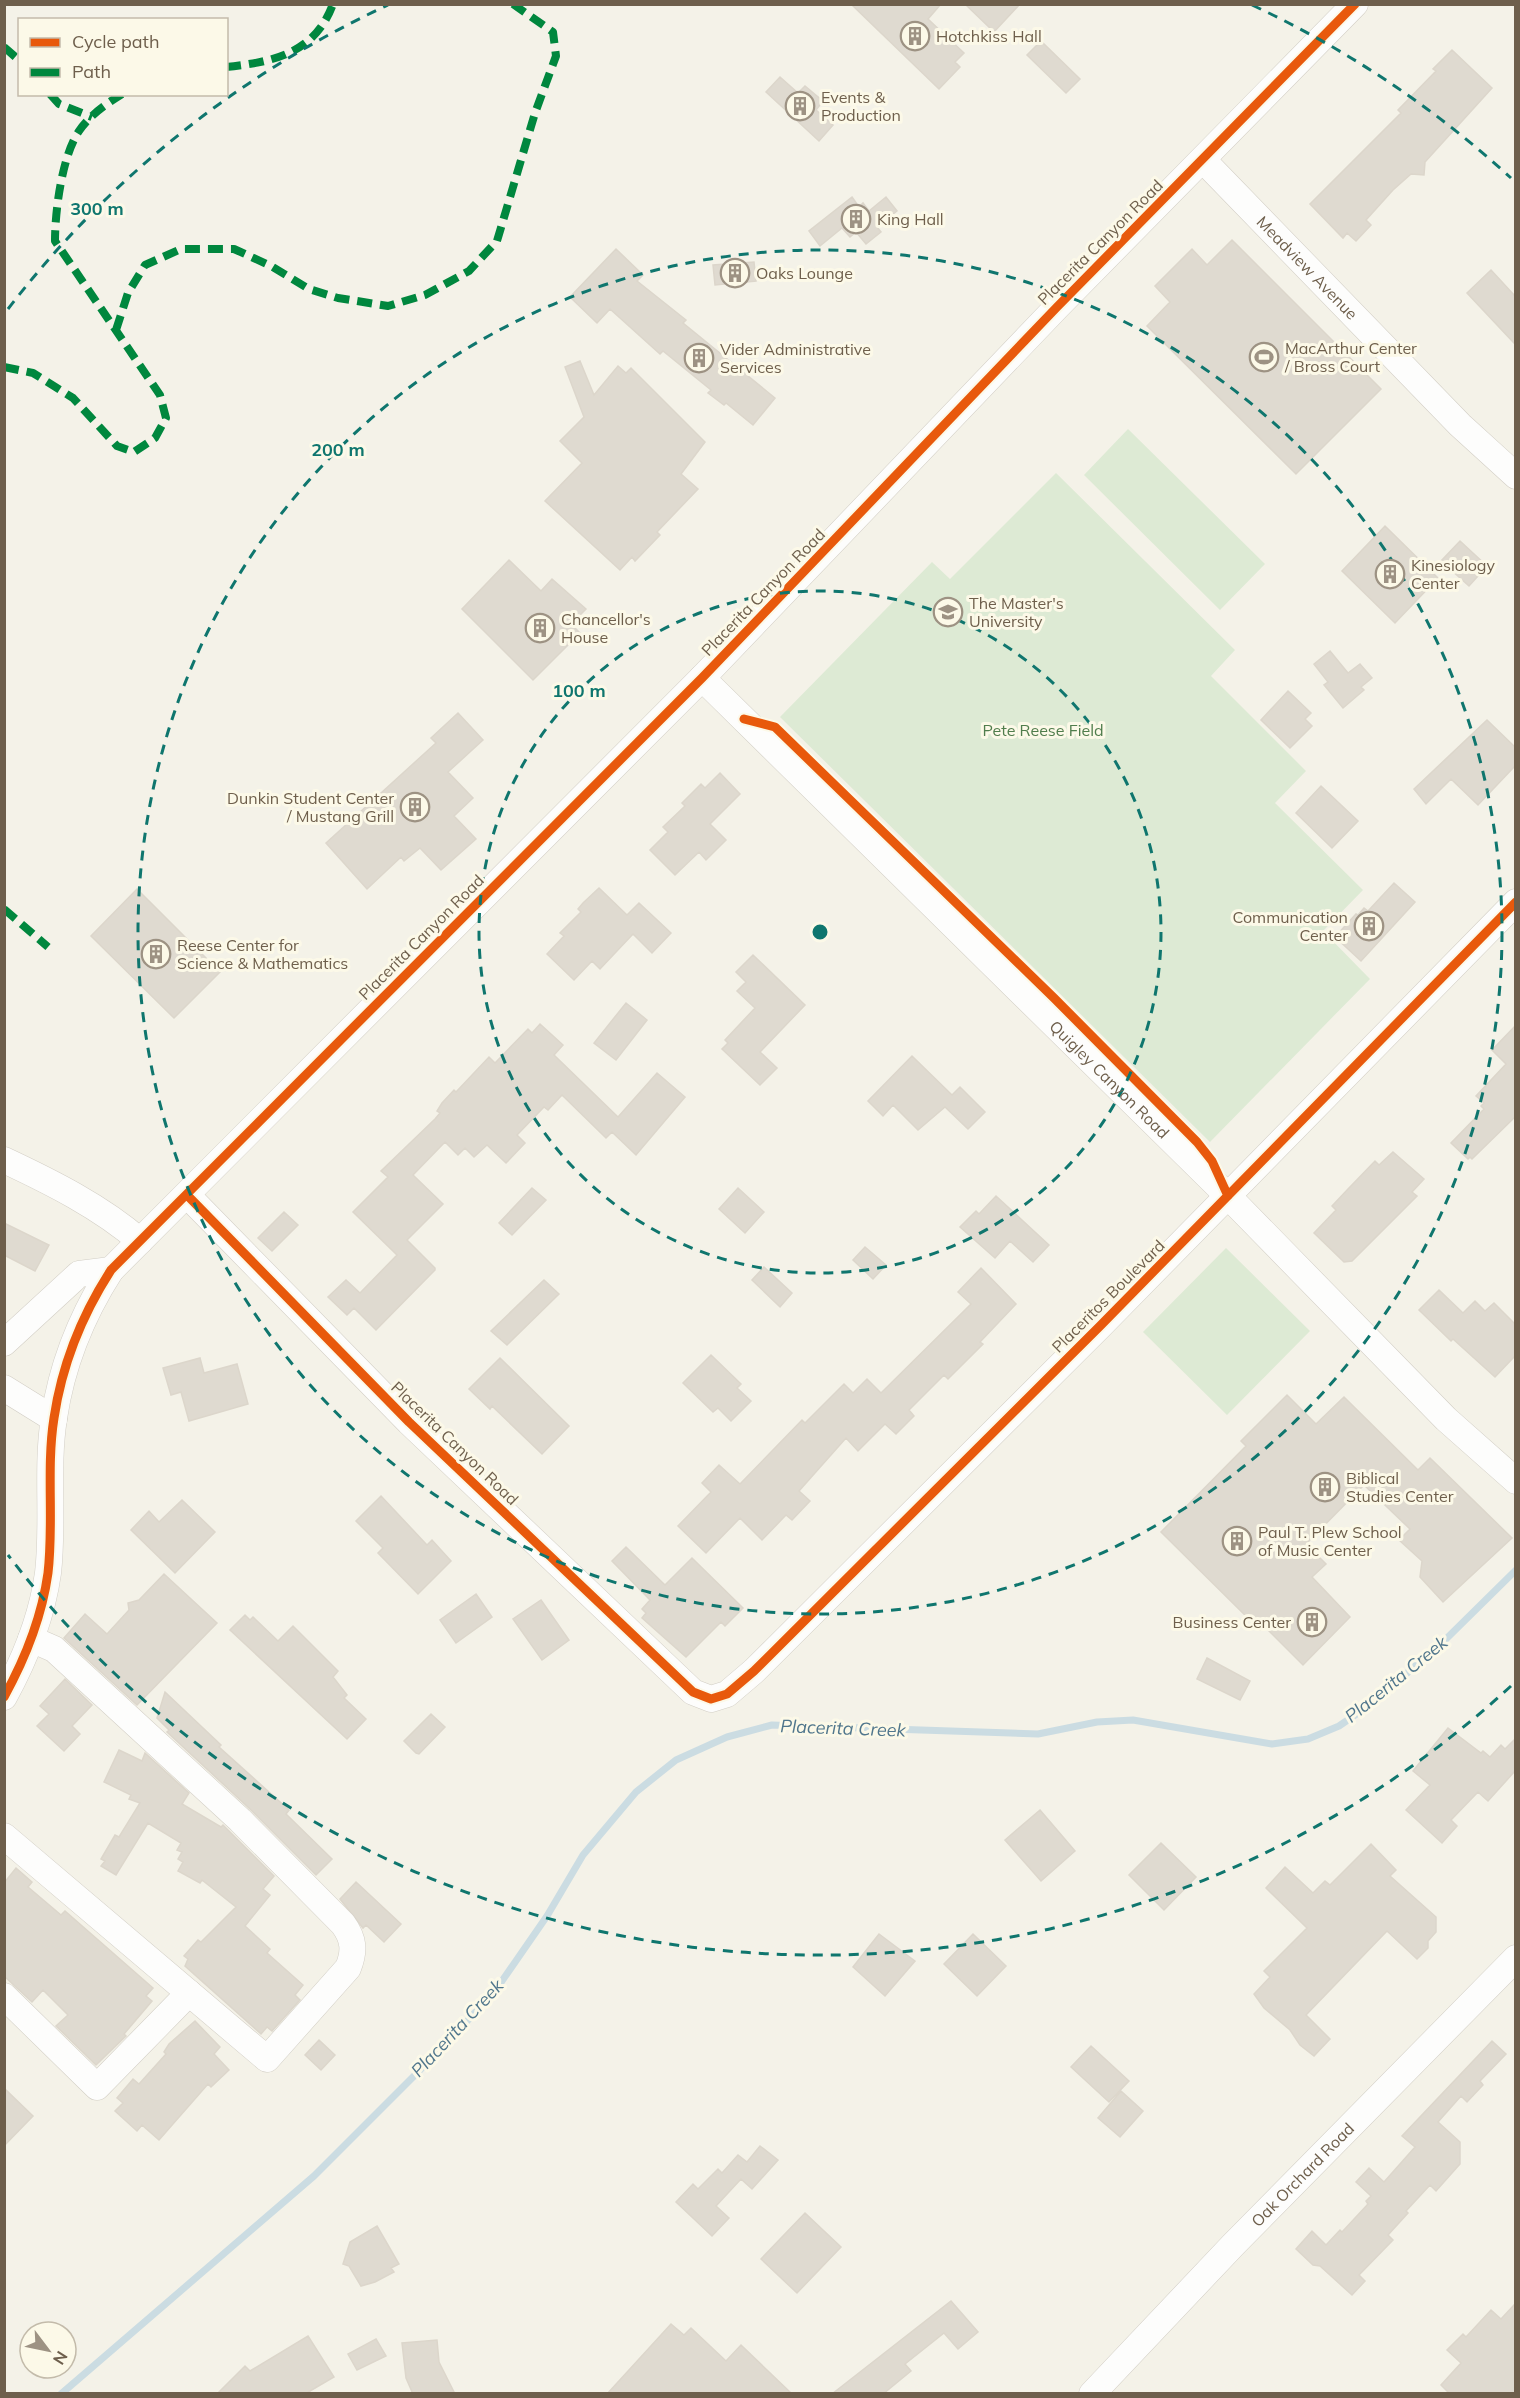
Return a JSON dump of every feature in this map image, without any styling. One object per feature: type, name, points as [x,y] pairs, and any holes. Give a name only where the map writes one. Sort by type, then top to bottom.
[{"type":"street","name":"Placerita Canyon Road","points":[[4,1697],[31,1639],[48,1574],[54,1419],[64,1372],[89,1304],[111,1270],[702,678],[1057,306],[1355,4]]},
{"type":"street","name":"Meadview Avenue","points":[[1203,160],[1460,425],[1515,476]]},
{"type":"street","name":"Quigley Canyon Road","points":[[702,678],[1228,1196],[1446,1419],[1515,1481]]},
{"type":"street","name":"Placeritos Boulevard","points":[[711,1699],[727,1694],[754,1671],[1228,1196],[1515,902]]},
{"type":"street","points":[[4,1160],[49,1180],[127,1230],[140,1241]]},
{"type":"street","name":"Placerita Canyon Road","points":[[187,1195],[409,1422],[693,1692],[711,1699]]},
{"type":"street","points":[[4,1343],[79,1274],[111,1270]]},
{"type":"street","points":[[4,1388],[54,1419]]},
{"type":"street","points":[[4,1836],[267,2059],[348,1968],[353,1945],[350,1934],[240,1820],[54,1649],[31,1639]]},
{"type":"street","name":"Oak Orchard Road","points":[[1092,2394],[1233,2245],[1515,1958]]},
{"type":"street","points":[[4,1996],[97,2086],[189,1993]]},
{"type":"green space","points":[[1128,429],[1265,564],[1220,610],[1084,475]]},
{"type":"green space","name":"Pete Reese Field","points":[[1056,473],[1235,650],[1211,676],[1306,771],[1275,803],[1363,890],[1323,931],[1370,979],[1210,1142],[780,717],[932,562],[950,579]]},
{"type":"green space","points":[[1226,1248],[1310,1331],[1227,1415],[1143,1332]]},
{"type":"building","name":"Hotchkiss Hall","points":[[851,4],[941,4],[928,19],[964,53],[955,62],[960,67],[939,89]]},
{"type":"building","name":"Hotchkiss Hall","points":[[965,4],[1020,4],[994,32]]},
{"type":"building","points":[[1041,41],[1080,79],[1066,93],[1027,55]]},
{"type":"building","points":[[1452,50],[1492,88],[1425,162],[1424,175],[1411,174],[1393,190],[1366,220],[1371,225],[1356,241],[1347,233],[1343,238],[1310,204],[1401,113],[1398,110],[1436,71],[1433,69]]},
{"type":"building","name":"Events & Production","points":[[780,77],[798,93],[805,86],[823,101],[816,110],[833,125],[819,141],[766,92]]},
{"type":"building","name":"King Hall","points":[[852,197],[859,207],[863,203],[869,211],[886,197],[897,211],[877,227],[881,232],[866,244],[856,232],[850,237],[842,228],[820,246],[809,231]]},
{"type":"building","name":"MacArthur Center / Bross Court","points":[[1232,240],[1381,389],[1296,474],[1147,326],[1170,302],[1155,286],[1192,249],[1207,265]]},
{"type":"building","name":"Vider Administrative Services","points":[[616,249],[643,275],[637,281],[686,320],[683,323],[775,398],[753,425],[726,403],[724,405],[708,393],[711,390],[663,351],[660,354],[610,309],[597,323],[570,297]]},
{"type":"building","name":"Oaks Lounge","points":[[754,262],[756,281],[715,285],[713,265]]},
{"type":"building","points":[[1491,270],[1515,296],[1515,344],[1467,293]]},
{"type":"building","points":[[580,361],[594,395],[618,366],[626,373],[631,368],[705,442],[681,474],[698,489],[657,532],[660,535],[635,561],[632,557],[620,570],[545,501],[582,463],[560,441],[584,417],[565,367]]},
{"type":"building","name":"Kinesiology Center","points":[[1385,526],[1438,578],[1395,623],[1342,571]]},
{"type":"building","points":[[1460,541],[1487,566],[1469,586],[1441,561]]},
{"type":"building","name":"Chancellor's House","points":[[509,560],[541,591],[552,579],[586,609],[571,624],[580,633],[533,680],[462,609]]},
{"type":"building","points":[[1330,651],[1348,673],[1360,664],[1372,678],[1361,687],[1364,690],[1343,708],[1324,685],[1328,682],[1314,664]]},
{"type":"building","points":[[1288,691],[1311,713],[1305,719],[1312,726],[1290,748],[1261,720]]},
{"type":"building","name":"Dunkin Student Center / Mustang Grill","points":[[458,713],[483,740],[448,772],[473,798],[454,816],[476,839],[441,870],[420,848],[404,861],[401,857],[367,889],[326,843],[436,743],[431,738]]},
{"type":"building","points":[[1487,720],[1515,747],[1515,766],[1478,805],[1451,779],[1426,804],[1414,789]]},
{"type":"building","points":[[720,773],[740,794],[710,824],[726,840],[706,860],[699,852],[675,875],[650,850],[668,832],[663,827],[685,806],[682,803],[701,784],[705,788]]},
{"type":"building","points":[[1321,786],[1358,821],[1332,848],[1296,813]]},
{"type":"building","name":"Communication Center","points":[[1394,883],[1415,902],[1361,961],[1335,937],[1356,914],[1358,915],[1364,908],[1368,911]]},
{"type":"building","points":[[599,888],[627,915],[639,903],[671,933],[652,953],[633,934],[600,969],[592,961],[574,980],[547,954],[564,936],[560,933],[581,912],[578,909]]},
{"type":"building","name":"Reese Center for Science & Mathematics","points":[[137,889],[220,972],[174,1018],[91,936]]},
{"type":"building","points":[[753,955],[805,1005],[760,1052],[777,1068],[760,1085],[722,1049],[728,1043],[725,1040],[755,1008],[737,991],[746,982],[736,972]]},
{"type":"building","points":[[626,1003],[647,1020],[616,1060],[594,1043]]},
{"type":"building","points":[[540,1024],[563,1045],[554,1055],[618,1117],[657,1073],[685,1097],[636,1155],[612,1132],[606,1138],[562,1095],[548,1110],[544,1107],[517,1135],[525,1143],[506,1163],[487,1145],[474,1157],[465,1148],[458,1155],[445,1142],[413,1175],[443,1204],[407,1240],[435,1270],[376,1330],[354,1308],[347,1315],[328,1297],[346,1280],[360,1293],[397,1255],[353,1212],[388,1177],[381,1171],[435,1119],[440,1113],[437,1111],[442,1103],[454,1090],[456,1092],[489,1057],[495,1063],[528,1029],[532,1033]]},
{"type":"building","points":[[1515,1026],[1515,1117],[1472,1159],[1470,1157],[1468,1159],[1451,1143],[1484,1109],[1481,1106],[1484,1103],[1476,1096],[1506,1064],[1492,1050]]},
{"type":"building","points":[[912,1056],[952,1095],[960,1087],[985,1112],[968,1129],[945,1107],[918,1130],[893,1105],[883,1116],[868,1101]]},
{"type":"building","points":[[1393,1152],[1424,1179],[1412,1192],[1417,1196],[1352,1261],[1344,1262],[1314,1233],[1336,1210],[1332,1206],[1375,1161],[1379,1165]]},
{"type":"building","points":[[532,1188],[546,1200],[512,1235],[499,1223]]},
{"type":"building","points":[[738,1188],[764,1212],[745,1233],[719,1209]]},
{"type":"building","points":[[996,1196],[1049,1245],[1033,1262],[1010,1241],[995,1258],[960,1227],[976,1211],[979,1214]]},
{"type":"building","points":[[284,1212],[298,1225],[272,1251],[258,1238]]},
{"type":"building","points":[[4,1223],[49,1245],[35,1271],[4,1255]]},
{"type":"building","points":[[865,1247],[886,1265],[873,1279],[853,1260]]},
{"type":"building","points":[[764,1267],[792,1293],[780,1307],[752,1280]]},
{"type":"building","points":[[981,1268],[1016,1304],[980,1342],[983,1344],[948,1379],[944,1375],[909,1410],[914,1416],[896,1434],[885,1424],[858,1451],[846,1438],[799,1491],[810,1501],[792,1520],[786,1515],[762,1540],[740,1518],[706,1553],[678,1526],[711,1492],[702,1483],[719,1465],[740,1484],[802,1420],[805,1423],[844,1384],[853,1393],[867,1379],[881,1393],[971,1304],[958,1292]]},
{"type":"building","points":[[544,1280],[559,1294],[507,1345],[491,1331]]},
{"type":"building","points":[[1439,1290],[1463,1313],[1475,1301],[1485,1311],[1494,1303],[1515,1324],[1515,1356],[1495,1377],[1453,1339],[1451,1341],[1419,1310]]},
{"type":"building","points":[[711,1355],[741,1384],[737,1388],[751,1401],[731,1421],[718,1408],[713,1412],[683,1383]]},
{"type":"building","points":[[200,1358],[204,1373],[237,1364],[248,1404],[189,1421],[181,1392],[171,1395],[163,1368]]},
{"type":"building","points":[[500,1358],[569,1426],[542,1454],[492,1406],[490,1409],[469,1389]]},
{"type":"building","points":[[1287,1395],[1316,1424],[1344,1397],[1418,1470],[1430,1458],[1512,1538],[1443,1602],[1420,1577],[1422,1561],[1399,1540],[1410,1529],[1364,1485],[1306,1544],[1326,1564],[1312,1577],[1350,1617],[1303,1665],[1264,1626],[1260,1630],[1161,1532],[1246,1446],[1241,1441]]},
{"type":"building","points":[[381,1496],[427,1545],[432,1540],[451,1561],[418,1594],[378,1553],[383,1548],[356,1521]]},
{"type":"building","points":[[182,1500],[215,1532],[175,1573],[131,1530],[149,1511],[159,1522]]},
{"type":"building","points":[[626,1547],[665,1585],[692,1558],[743,1608],[725,1626],[721,1622],[686,1657],[642,1618],[646,1613],[642,1609],[650,1600],[612,1561]]},
{"type":"building","points":[[164,1574],[217,1623],[137,1705],[64,1638],[85,1614],[107,1634],[129,1610],[128,1603],[139,1600]]},
{"type":"building","points":[[476,1594],[492,1617],[456,1643],[440,1620]]},
{"type":"building","points":[[541,1600],[569,1640],[542,1660],[513,1619]]},
{"type":"building","points":[[245,1615],[250,1620],[253,1617],[278,1641],[293,1626],[338,1671],[333,1677],[347,1695],[344,1698],[366,1719],[347,1739],[230,1630]]},
{"type":"building","points":[[1207,1658],[1250,1681],[1240,1700],[1197,1679]]},
{"type":"building","points":[[65,1679],[92,1705],[72,1726],[80,1734],[64,1751],[37,1726],[49,1714],[40,1706]]},
{"type":"building","points":[[165,1692],[221,1745],[219,1747],[289,1810],[286,1814],[332,1859],[316,1875],[250,1809],[167,1732],[169,1730],[157,1718]]},
{"type":"building","points":[[431,1714],[445,1727],[419,1754],[416,1753],[404,1741]]},
{"type":"building","points":[[1448,1728],[1481,1753],[1483,1751],[1490,1757],[1501,1745],[1505,1749],[1515,1739],[1515,1771],[1488,1801],[1478,1792],[1451,1820],[1457,1826],[1442,1843],[1406,1810],[1430,1785],[1413,1771]]},
{"type":"building","points":[[119,1750],[142,1761],[145,1753],[189,1793],[182,1804],[221,1827],[223,1825],[274,1876],[263,1889],[270,1895],[245,1926],[270,1949],[267,1953],[303,1985],[295,1995],[300,2000],[272,2031],[267,2027],[261,2034],[185,1966],[188,1959],[184,1956],[198,1940],[201,1942],[236,1907],[202,1880],[200,1883],[178,1871],[183,1862],[178,1859],[182,1852],[177,1850],[181,1843],[148,1823],[116,1875],[101,1866],[105,1861],[101,1859],[115,1835],[119,1837],[140,1803],[129,1799],[131,1795],[104,1782]]},
{"type":"building","points":[[1040,1810],[1075,1851],[1041,1881],[1005,1840]]},
{"type":"building","points":[[1161,1843],[1196,1877],[1164,1910],[1129,1875]]},
{"type":"building","points":[[1371,1844],[1396,1870],[1390,1876],[1436,1917],[1436,1932],[1428,1941],[1428,1948],[1417,1959],[1387,1931],[1306,2015],[1330,2039],[1314,2056],[1300,2045],[1290,2030],[1264,2008],[1254,1994],[1270,1977],[1264,1971],[1307,1928],[1266,1888],[1285,1867],[1313,1893],[1325,1881],[1330,1885]]},
{"type":"building","points":[[16,1868],[32,1882],[28,1887],[61,1915],[65,1911],[153,1988],[146,1996],[152,2001],[124,2034],[126,2036],[96,2065],[56,2026],[68,2015],[43,1990],[32,2002],[4,1976],[4,1883]]},
{"type":"building","points":[[356,1882],[401,1924],[384,1942],[366,1925],[363,1928],[340,1899]]},
{"type":"building","points":[[879,1934],[915,1961],[885,1996],[853,1967]]},
{"type":"building","points":[[973,1934],[1006,1966],[977,1996],[944,1964]]},
{"type":"building","points":[[195,2021],[220,2047],[214,2054],[229,2070],[211,2087],[208,2084],[159,2140],[142,2125],[137,2131],[115,2111],[123,2103],[117,2098],[133,2079],[139,2084],[166,2054],[164,2052],[169,2044]]},
{"type":"building","points":[[319,2040],[335,2055],[321,2070],[305,2055]]},
{"type":"building","points":[[1492,2041],[1506,2054],[1480,2081],[1483,2085],[1467,2102],[1461,2096],[1438,2122],[1460,2142],[1460,2164],[1436,2191],[1430,2185],[1406,2211],[1408,2213],[1388,2235],[1393,2240],[1359,2275],[1365,2281],[1352,2295],[1320,2266],[1313,2265],[1296,2249],[1312,2231],[1326,2245],[1340,2230],[1342,2232],[1368,2204],[1366,2201],[1371,2196],[1356,2182],[1369,2168],[1384,2182],[1415,2147],[1402,2136]]},
{"type":"building","points":[[1091,2046],[1129,2081],[1109,2102],[1071,2067]]},
{"type":"building","points":[[4,2088],[33,2116],[4,2146]]},
{"type":"building","points":[[1121,2091],[1143,2111],[1120,2137],[1098,2118]]},
{"type":"building","points":[[760,2146],[778,2160],[752,2189],[741,2179],[716,2206],[729,2218],[712,2236],[676,2202],[693,2184],[698,2189],[718,2169],[722,2173],[738,2155],[747,2162]]},
{"type":"building","points":[[805,2213],[841,2247],[797,2293],[761,2259]]},
{"type":"building","points":[[377,2226],[399,2264],[391,2268],[394,2272],[361,2286],[349,2266],[343,2264],[350,2242]]},
{"type":"building","points":[[951,2301],[978,2332],[958,2349],[944,2333],[905,2364],[911,2371],[883,2394],[832,2394]]},
{"type":"building","points":[[1515,2304],[1515,2394],[1450,2394],[1441,2385],[1461,2363],[1447,2350],[1463,2334],[1466,2337],[1491,2310],[1501,2319]]},
{"type":"building","points":[[671,2324],[684,2335],[691,2328],[726,2361],[741,2345],[792,2394],[607,2394]]},
{"type":"building","points":[[308,2336],[334,2377],[305,2394],[217,2394],[245,2366],[250,2371]]},
{"type":"building","points":[[376,2339],[386,2356],[357,2370],[348,2354]]},
{"type":"building","points":[[437,2340],[439,2362],[455,2394],[413,2394],[406,2378],[402,2343]]},
{"type":"waterway","name":"Placerita Creek","points":[[61,2394],[314,2176],[420,2070],[493,1994],[547,1916],[583,1855],[636,1792],[676,1760],[727,1737],[772,1725],[1038,1734],[1097,1722],[1133,1720],[1272,1744],[1308,1739],[1339,1726],[1374,1702],[1446,1639],[1516,1570]]},
{"type":"marked path","points":[[228,67],[260,62],[291,52],[315,34],[325,21],[333,4]]},
{"type":"marked path","points":[[116,330],[128,293],[145,265],[181,249],[234,249],[271,266],[309,289],[338,298],[388,306],[425,295],[469,271],[497,241],[535,113],[556,56],[553,32],[513,4]]},
{"type":"marked path","points":[[4,47],[18,59]]},
{"type":"marked path","points":[[52,96],[59,104],[92,117]]},
{"type":"marked path","points":[[4,367],[33,373],[73,398],[117,446],[134,452],[155,438],[166,418],[160,395],[55,241],[61,184],[73,142],[88,120],[119,96]]},
{"type":"marked path","points":[[4,909],[48,947]]},
{"type":"cycle path","points":[[4,1697],[32,1637],[42,1605],[48,1573],[52,1437],[62,1378],[82,1322],[111,1270],[702,678],[1057,307],[1355,4]]},
{"type":"cycle path","points":[[744,719],[775,727],[1054,998],[1197,1142],[1212,1161],[1228,1196]]},
{"type":"cycle path","points":[[187,1195],[409,1422],[693,1692],[711,1699],[727,1694],[754,1671],[1101,1325],[1516,902]]},
{"type":"place","name":"Hotchkiss Hall","points":[[915,36]]},
{"type":"place","name":"Events & Production","points":[[800,106]]},
{"type":"place","name":"King Hall","points":[[856,219]]},
{"type":"place","name":"Oaks Lounge","points":[[735,273]]},
{"type":"place","name":"MacArthur Center / Bross Court","points":[[1264,357]]},
{"type":"place","name":"Vider Administrative Services","points":[[699,358]]},
{"type":"place","name":"Kinesiology Center","points":[[1390,574]]},
{"type":"place","name":"The Master's University","points":[[948,612]]},
{"type":"place","name":"Chancellor's House","points":[[540,628]]},
{"type":"place","name":"Dunkin Student Center / Mustang Grill","points":[[415,807]]},
{"type":"place","name":"Communication Center","points":[[1369,926]]},
{"type":"place","name":"Reese Center for Science & Mathematics","points":[[156,954]]},
{"type":"place","name":"Biblical Studies Center","points":[[1325,1487]]},
{"type":"place","name":"Paul T. Plew School of Music Center","points":[[1237,1541]]},
{"type":"place","name":"Business Center","points":[[1312,1622]]}]
